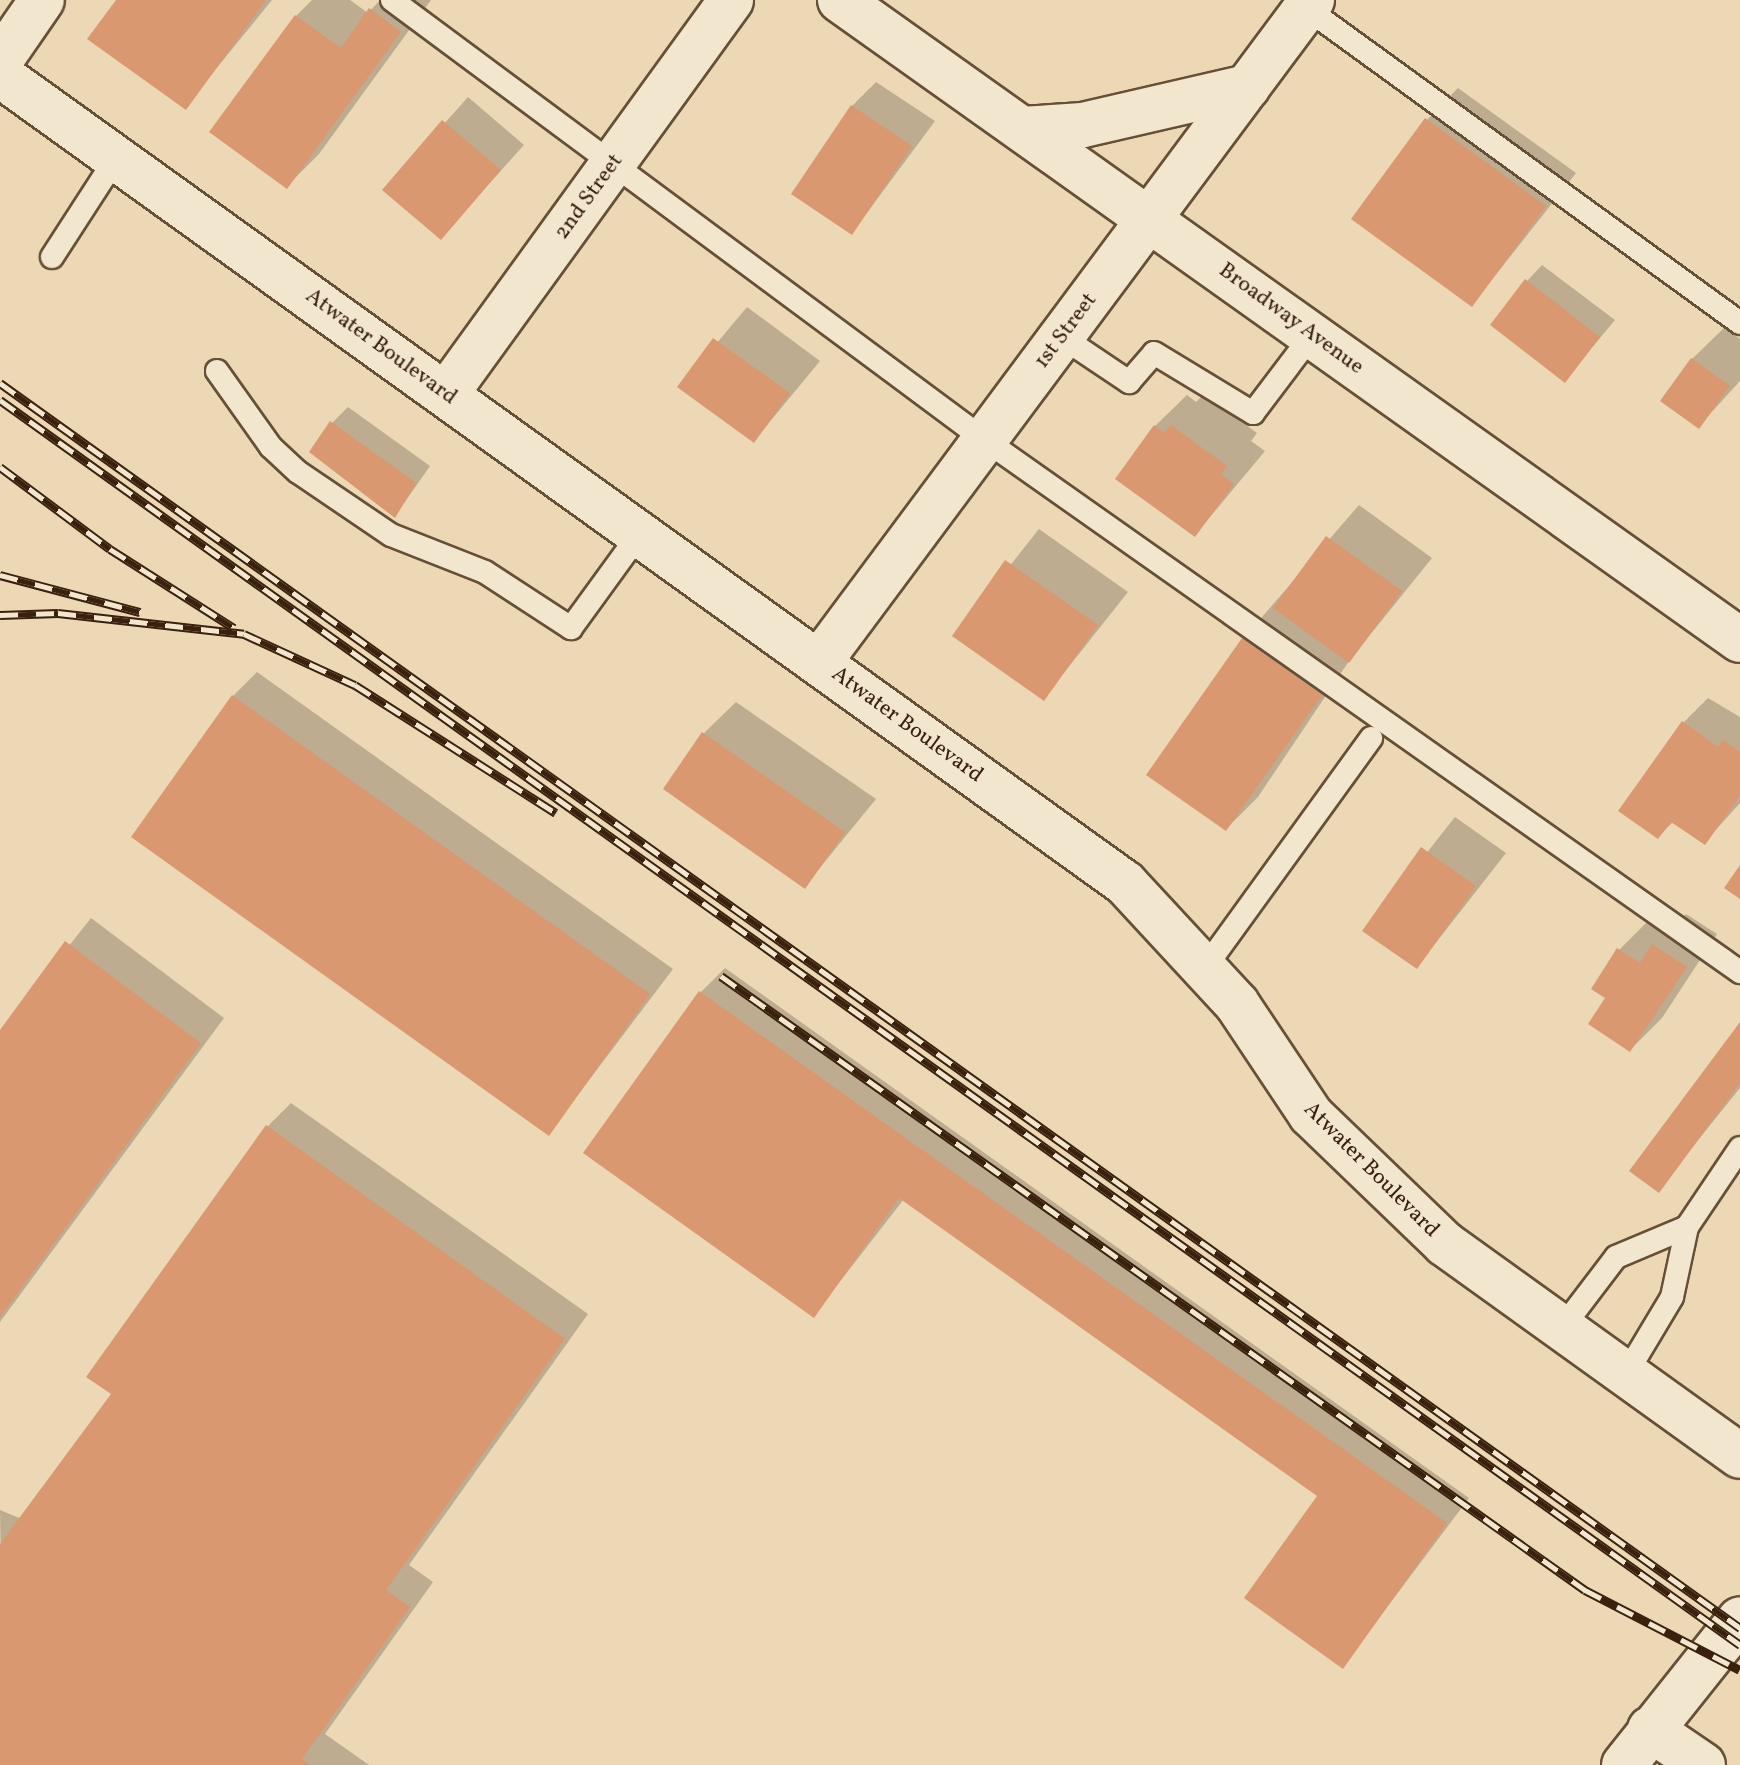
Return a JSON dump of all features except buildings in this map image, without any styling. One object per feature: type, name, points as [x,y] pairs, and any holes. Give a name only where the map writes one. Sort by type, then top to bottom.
[{"type":"street","points":[[0,61],[42,0]]},
{"type":"street","name":"2nd Street","points":[[446,394],[731,0]]},
{"type":"street","name":"Broadway Avenue","points":[[840,0],[1740,640]]},
{"type":"street","name":"1st Street","points":[[820,661],[1309,4]]},
{"type":"street","name":"Atwater Boulevard","points":[[0,75],[1125,883],[1204,969],[1311,1115],[1445,1244],[1740,1456]]},
{"type":"street","points":[[1022,129],[1083,125],[1248,87]]},
{"type":"street","points":[[1624,1765],[1740,1619]]},
{"type":"street","points":[[1650,1729],[1703,1765]]},
{"type":"lane","points":[[392,0],[615,162],[985,440],[1740,972]]},
{"type":"lane","points":[[1309,4],[1740,323]]},
{"type":"lane","points":[[52,257],[116,158]]},
{"type":"lane","points":[[1062,337],[1129,382],[1154,353],[1253,413],[1312,335]]},
{"type":"lane","points":[[217,371],[271,447],[298,472],[391,535],[485,572],[571,628],[640,533]]},
{"type":"lane","points":[[1204,969],[1371,738]]},
{"type":"lane","points":[[1626,1374],[1672,1297],[1687,1227],[1740,1148]]},
{"type":"lane","points":[[1562,1328],[1616,1257],[1687,1227]]},
{"type":"railway","points":[[0,383],[1740,1628]]},
{"type":"railway","points":[[0,400],[1740,1645]]},
{"type":"railway","points":[[0,467],[110,549],[234,628]]},
{"type":"railway","points":[[0,575],[140,612]]},
{"type":"railway","points":[[0,615],[58,613],[244,634],[355,685],[556,813]]},
{"type":"railway","points":[[721,976],[1585,1590],[1740,1670]]}]
